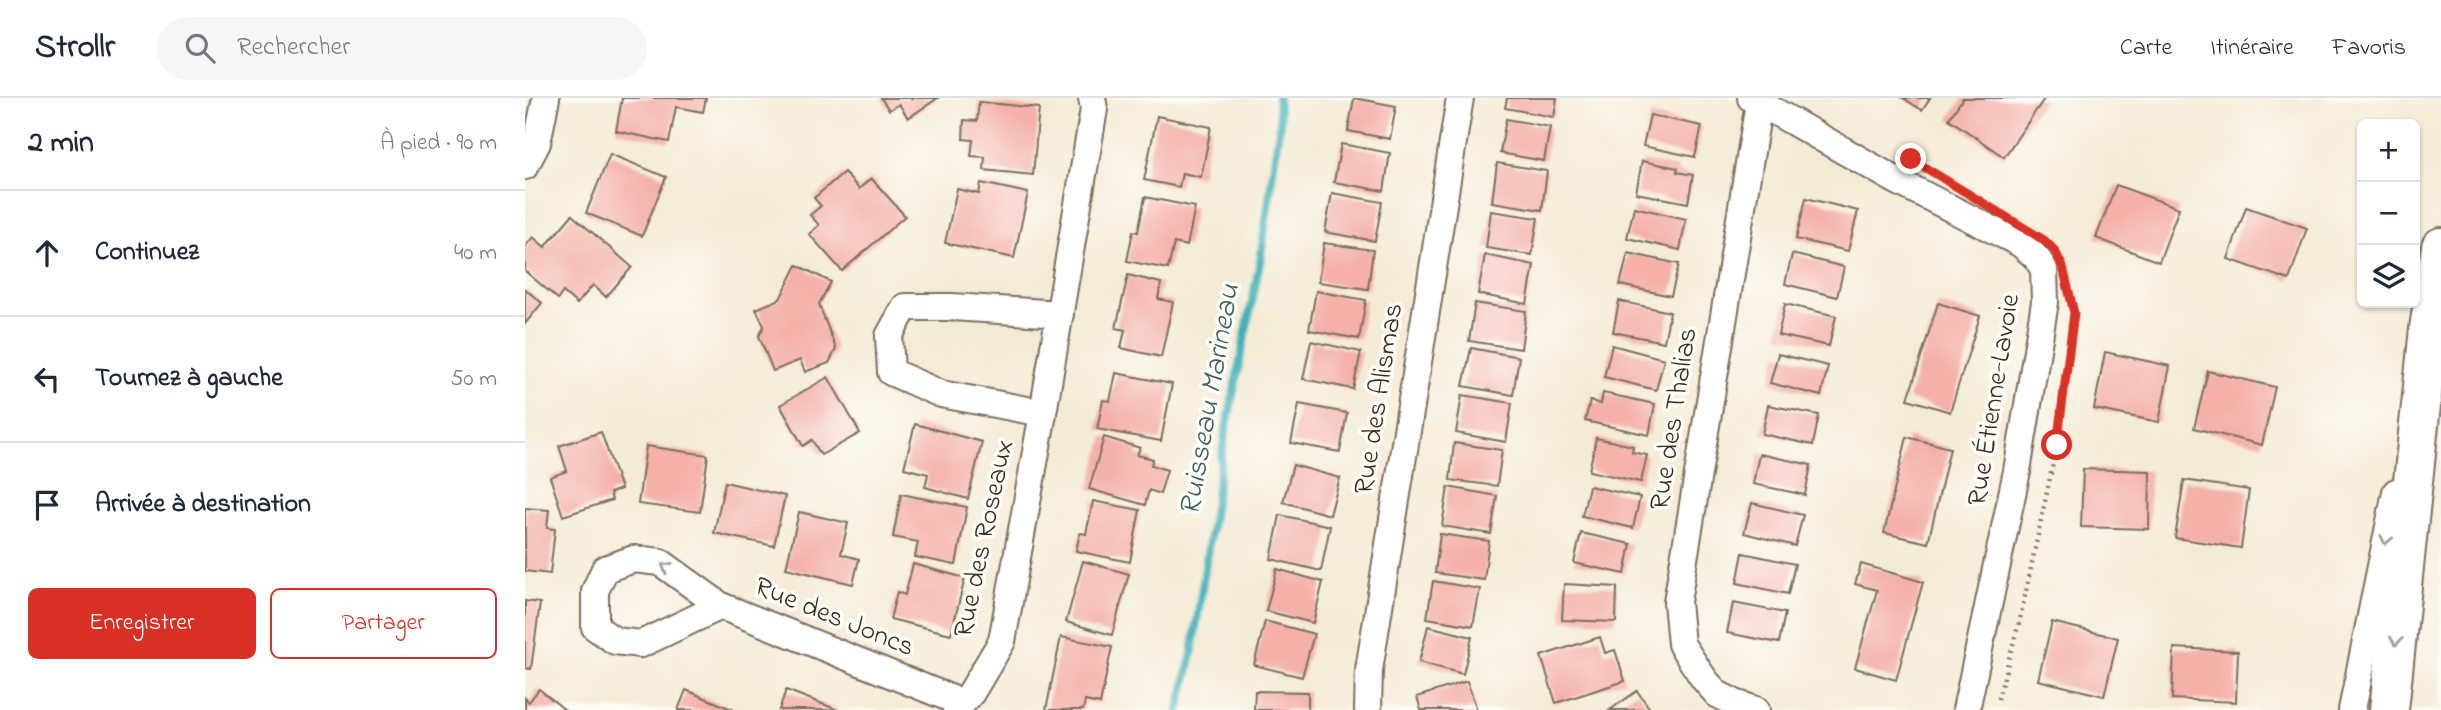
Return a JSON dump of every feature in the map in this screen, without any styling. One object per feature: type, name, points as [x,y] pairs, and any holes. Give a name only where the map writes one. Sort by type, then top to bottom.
[{"type":"highway","points":[[2389,710],[2429,329],[2441,247]]},
{"type":"street","points":[[525,166],[537,143],[546,98]]},
{"type":"street","name":"Rue des Roseaux","points":[[959,707],[971,693],[1002,641],[1060,314],[1094,109],[1093,98]]},
{"type":"street","name":"Rue des Alismas","points":[[1368,710],[1369,670],[1460,98]]},
{"type":"street","name":"Rue des Thalias","points":[[1755,100],[1677,602],[1681,644],[1704,679],[1717,694],[1756,710]]},
{"type":"street","name":"Rue Étienne-Lavoie","points":[[1755,100],[1897,181],[2021,244],[2036,257],[2044,269],[2045,302],[2017,471],[1966,710]]},
{"type":"street","name":"Rue des Roseaux","points":[[1043,413],[941,394],[891,372],[889,336],[905,307],[952,307],[1060,314]]},
{"type":"street","points":[[2352,710],[2429,329]]},
{"type":"street","name":"Rue des Joncs","points":[[722,606],[641,644],[615,641],[595,627],[595,590],[605,569],[634,559],[660,562],[722,606],[959,707]]},
{"type":"path","points":[[1996,710],[2020,619],[2057,445],[2074,313],[2072,301]]},
{"type":"building","points":[[622,98],[706,98],[703,112],[676,107],[669,142],[616,131]]},
{"type":"building","points":[[881,98],[938,98],[908,118],[899,104],[889,110]]},
{"type":"building","points":[[1354,98],[1396,106],[1390,139],[1348,131]]},
{"type":"building","points":[[1507,98],[1557,98],[1554,117],[1505,108]]},
{"type":"building","points":[[1903,98],[1930,98],[1922,110]]},
{"type":"building","points":[[1963,98],[2044,99],[2004,157],[1949,119]]},
{"type":"building","points":[[979,102],[1039,108],[1033,175],[984,170],[985,157],[971,156],[973,140],[963,139],[964,120],[977,121]]},
{"type":"building","points":[[1650,115],[1702,126],[1695,157],[1643,146]]},
{"type":"building","points":[[1157,116],[1211,127],[1201,177],[1182,173],[1179,187],[1144,180]]},
{"type":"building","points":[[1506,119],[1550,127],[1544,161],[1500,153]]},
{"type":"building","points":[[1341,144],[1390,153],[1384,191],[1334,182]]},
{"type":"building","points":[[610,154],[666,177],[642,236],[586,213]]},
{"type":"building","points":[[1642,161],[1678,168],[1677,172],[1693,175],[1688,203],[1636,193]]},
{"type":"building","points":[[1497,163],[1547,171],[1542,210],[1492,202]]},
{"type":"building","points":[[844,172],[859,189],[871,178],[905,216],[842,271],[809,234],[819,225],[810,215],[821,206],[814,198]]},
{"type":"building","points":[[981,183],[1028,193],[1014,258],[945,243],[957,189],[979,194]]},
{"type":"building","points":[[2116,185],[2179,208],[2159,262],[2096,238]]},
{"type":"building","points":[[1332,193],[1382,202],[1375,241],[1325,232]]},
{"type":"building","points":[[1145,197],[1195,207],[1187,246],[1174,243],[1168,269],[1127,261],[1133,231],[1138,232]]},
{"type":"building","points":[[1806,198],[1858,211],[1848,251],[1796,239]]},
{"type":"building","points":[[1634,207],[1686,219],[1680,250],[1627,238]]},
{"type":"building","points":[[2246,207],[2307,228],[2289,280],[2228,259]]},
{"type":"building","points":[[1491,211],[1538,218],[1532,255],[1486,248]]},
{"type":"building","points":[[572,215],[632,267],[606,297],[593,285],[577,304],[563,292],[558,299],[525,271],[525,247],[533,237],[545,247]]},
{"type":"building","points":[[1324,243],[1373,250],[1368,289],[1318,282]]},
{"type":"building","points":[[1628,253],[1679,264],[1671,296],[1620,285]]},
{"type":"building","points":[[1792,254],[1844,267],[1837,297],[1785,284]]},
{"type":"building","points":[[1485,255],[1534,265],[1527,304],[1478,294]]},
{"type":"building","points":[[797,265],[831,282],[819,304],[836,349],[829,363],[805,372],[800,360],[773,371],[759,336],[764,326],[756,309],[780,299]]},
{"type":"building","points":[[1128,275],[1161,283],[1158,299],[1173,302],[1161,357],[1121,348],[1125,330],[1116,328]]},
{"type":"building","points":[[525,289],[542,303],[525,324]]},
{"type":"building","points":[[1316,291],[1366,300],[1359,339],[1309,330]]},
{"type":"building","points":[[1619,301],[1670,312],[1664,342],[1613,332]]},
{"type":"building","points":[[1475,303],[1526,311],[1521,349],[1469,341]]},
{"type":"building","points":[[1938,303],[1980,316],[1950,412],[1908,399]]},
{"type":"building","points":[[1785,304],[1836,316],[1829,346],[1778,335]]},
{"type":"building","points":[[1311,341],[1361,352],[1353,389],[1303,379]]},
{"type":"building","points":[[1612,345],[1664,359],[1656,390],[1604,377]]},
{"type":"building","points":[[1471,348],[1519,357],[1513,395],[1463,386]]},
{"type":"building","points":[[2105,352],[2170,366],[2159,422],[2094,409]]},
{"type":"building","points":[[1778,354],[1828,366],[1821,396],[1770,383]]},
{"type":"building","points":[[2208,371],[2275,387],[2262,445],[2194,428]]},
{"type":"building","points":[[1116,373],[1172,384],[1161,441],[1097,429],[1103,400],[1110,401]]},
{"type":"building","points":[[828,377],[860,433],[821,455],[812,440],[803,446],[780,405]]},
{"type":"building","points":[[1603,393],[1655,404],[1649,435],[1585,421],[1590,401],[1601,404]]},
{"type":"building","points":[[1462,395],[1512,403],[1506,442],[1456,433]]},
{"type":"building","points":[[1299,404],[1347,413],[1340,452],[1291,443]]},
{"type":"building","points":[[1768,405],[1819,415],[1813,445],[1762,434]]},
{"type":"building","points":[[915,424],[982,442],[968,499],[925,487],[928,474],[904,468]]},
{"type":"building","points":[[601,432],[621,489],[610,493],[612,500],[563,516],[550,477],[567,471],[559,446]]},
{"type":"building","points":[[1104,437],[1140,448],[1137,455],[1153,459],[1151,465],[1167,470],[1160,494],[1149,490],[1145,505],[1089,489]]},
{"type":"building","points":[[1907,437],[1950,448],[1928,543],[1884,533]]},
{"type":"building","points":[[1596,438],[1633,446],[1632,452],[1647,455],[1641,482],[1589,471]]},
{"type":"building","points":[[1454,443],[1502,450],[1497,486],[1450,480]]},
{"type":"building","points":[[646,446],[708,455],[700,512],[638,504]]},
{"type":"building","points":[[1759,454],[1811,465],[1805,495],[1753,484]]},
{"type":"building","points":[[1293,465],[1340,478],[1330,515],[1283,502]]},
{"type":"building","points":[[2083,469],[2150,471],[2149,529],[2081,527]]},
{"type":"building","points":[[2184,480],[2249,490],[2241,548],[2175,538]]},
{"type":"building","points":[[725,482],[785,496],[774,546],[714,533]]},
{"type":"building","points":[[1589,486],[1640,497],[1633,528],[1582,516]]},
{"type":"building","points":[[1448,487],[1497,496],[1491,534],[1442,526]]},
{"type":"building","points":[[901,494],[967,507],[956,565],[915,557],[918,542],[893,537]]},
{"type":"building","points":[[1093,501],[1140,510],[1130,562],[1076,551],[1080,533],[1086,534]]},
{"type":"building","points":[[1752,503],[1803,515],[1795,546],[1744,533]]},
{"type":"building","points":[[525,508],[549,510],[547,528],[555,529],[550,574],[525,571]]},
{"type":"building","points":[[799,512],[848,523],[841,554],[859,559],[853,584],[786,568]]},
{"type":"building","points":[[1280,515],[1330,526],[1321,571],[1271,559]]},
{"type":"building","points":[[1581,533],[1631,544],[1625,574],[1574,563]]},
{"type":"building","points":[[1440,534],[1489,541],[1484,580],[1435,573]]},
{"type":"building","points":[[1743,553],[1795,564],[1788,594],[1737,583]]},
{"type":"building","points":[[1083,561],[1129,574],[1112,635],[1066,622]]},
{"type":"building","points":[[913,564],[965,578],[951,634],[890,619],[897,592],[905,595]]},
{"type":"building","points":[[1861,564],[1923,582],[1896,680],[1855,668],[1877,590],[1855,584]]},
{"type":"building","points":[[1277,569],[1323,582],[1313,623],[1266,611]]},
{"type":"building","points":[[1433,581],[1480,589],[1473,626],[1427,618]]},
{"type":"building","points":[[1564,584],[1617,587],[1616,622],[1562,620]]},
{"type":"building","points":[[525,601],[540,603],[531,669],[525,668]]},
{"type":"building","points":[[1733,603],[1785,613],[1779,643],[1727,633]]},
{"type":"building","points":[[1265,621],[1314,634],[1302,677],[1254,665]]},
{"type":"building","points":[[2052,622],[2118,638],[2104,696],[2038,680]]},
{"type":"building","points":[[1428,626],[1472,637],[1463,674],[1419,662]]},
{"type":"building","points":[[1061,637],[1112,647],[1100,704],[1085,701],[1083,710],[1046,710]]},
{"type":"building","points":[[1600,637],[1605,653],[1615,650],[1625,681],[1556,703],[1541,656]]},
{"type":"building","points":[[2174,648],[2238,651],[2236,702],[2172,699]]},
{"type":"building","points":[[1467,681],[1477,710],[1421,710],[1417,697]]},
{"type":"building","points":[[539,689],[565,710],[525,710],[525,698],[529,702]]},
{"type":"building","points":[[686,690],[734,710],[678,710]]},
{"type":"building","points":[[786,690],[838,710],[779,710]]},
{"type":"building","points":[[1255,691],[1308,692],[1308,710],[1254,710]]},
{"type":"building","points":[[1637,691],[1651,710],[1610,710]]},
{"type":"waterway","name":"Ruisseau Marineau","points":[[1179,710],[1192,654],[1225,435],[1260,262],[1280,122],[1278,98]]},
{"type":"route","points":[[1911,159],[2017,222],[2055,251],[2069,285],[2074,313],[2057,445]]}]
